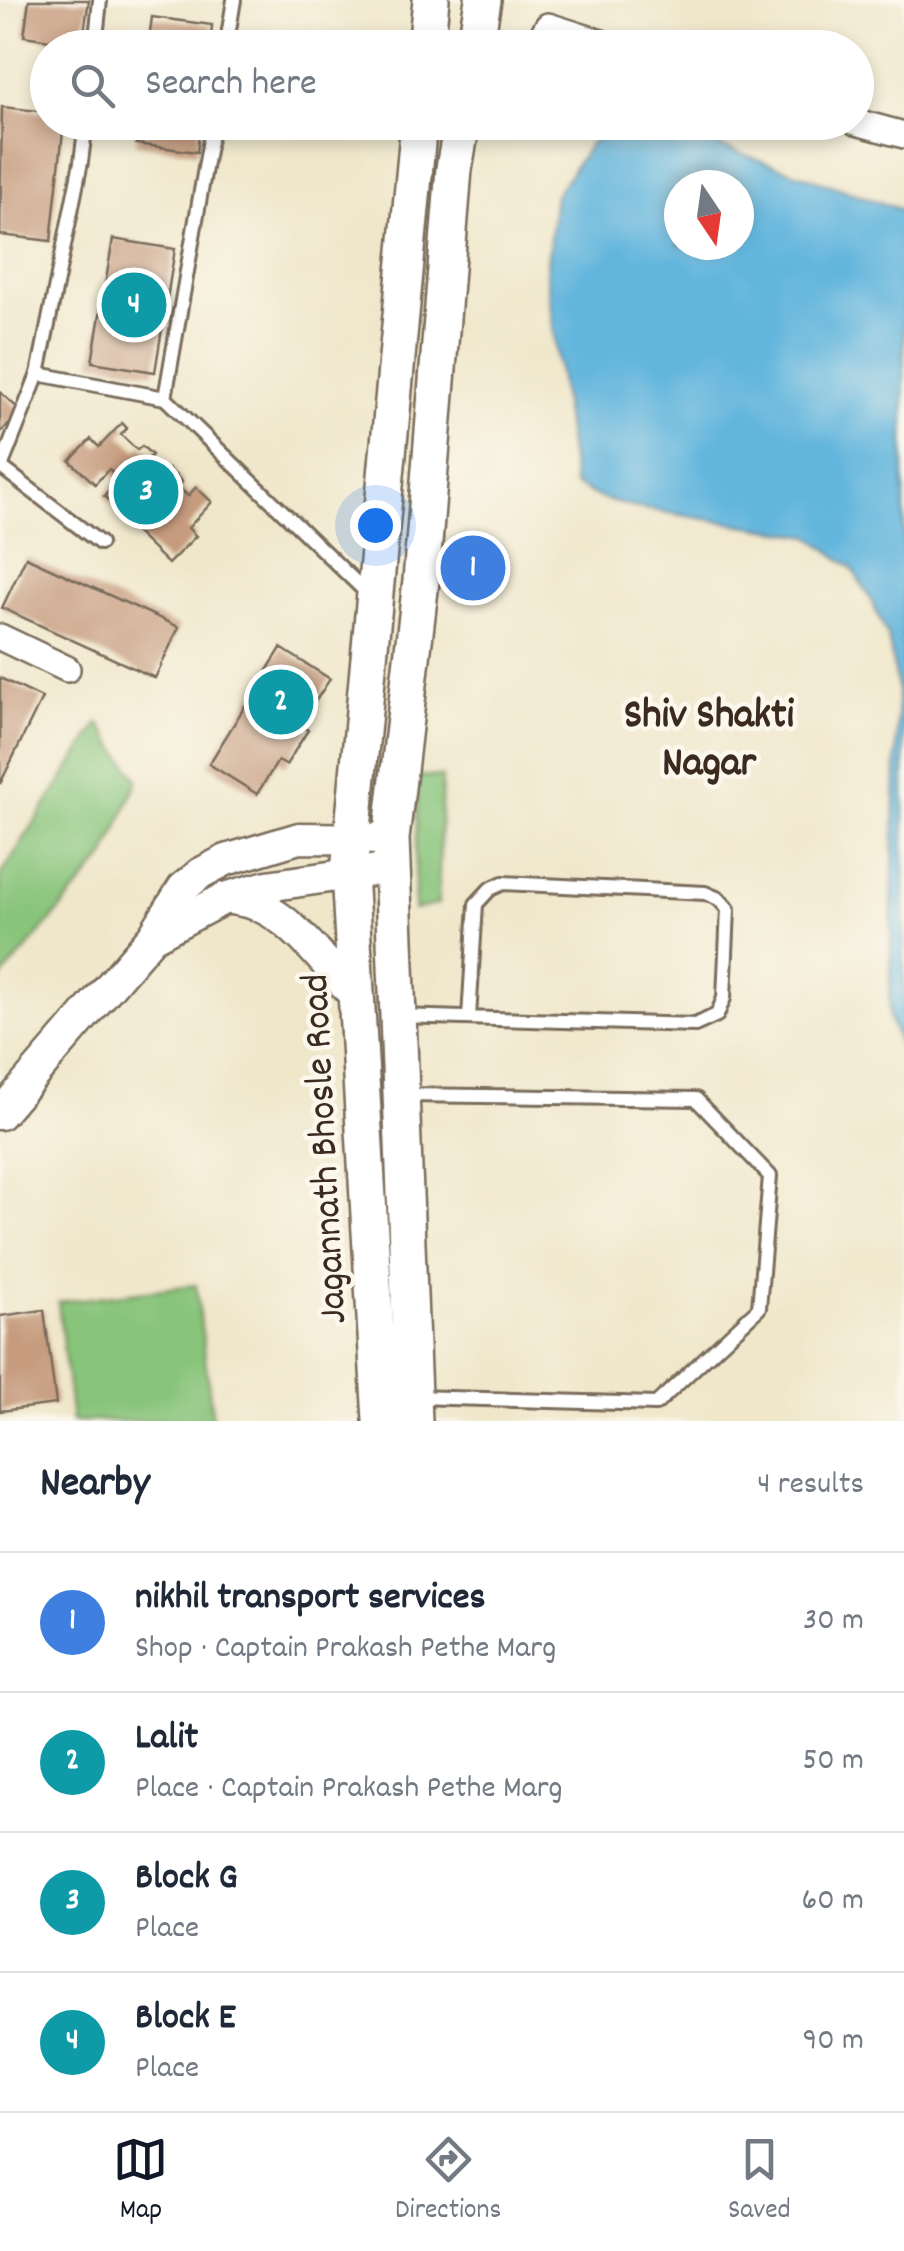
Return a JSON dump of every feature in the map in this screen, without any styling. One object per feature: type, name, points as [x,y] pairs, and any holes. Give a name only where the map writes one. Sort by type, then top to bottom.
[{"type":"main road","points":[[428,30],[431,0]]},
{"type":"main road","points":[[478,30],[483,0]]},
{"type":"main road","name":"Jagannath Bhosle Road","points":[[380,1421],[354,996],[351,836],[417,140]]},
{"type":"main road","points":[[413,1409],[391,853],[422,582],[459,140]]},
{"type":"street","points":[[874,127],[904,135]]},
{"type":"street","points":[[0,637],[66,668]]},
{"type":"street","points":[[0,1114],[153,936],[183,888],[201,873],[300,838],[351,836],[391,853]]},
{"type":"street","points":[[153,936],[226,898],[350,872],[391,853]]},
{"type":"street","points":[[244,855],[256,889]]},
{"type":"street","points":[[226,898],[259,906],[282,921],[354,996]]},
{"type":"lane","points":[[97,30],[100,0]]},
{"type":"lane","points":[[229,30],[234,0]]},
{"type":"lane","points":[[84,140],[38,374],[1,468],[100,544]]},
{"type":"lane","points":[[165,398],[210,140]]},
{"type":"lane","points":[[38,374],[165,398],[374,599]]},
{"type":"lane","points":[[397,1016],[469,1018],[695,1024],[717,1015],[724,998],[728,909],[719,899],[704,893],[503,882],[476,904],[469,1018]]},
{"type":"lane","points":[[400,1095],[696,1099],[770,1176],[759,1308],[656,1404],[413,1409]]},
{"type":"green space","points":[[99,723],[138,780],[105,857],[0,980],[0,876]]},
{"type":"green space","points":[[418,776],[442,777],[438,904],[414,910]]},
{"type":"green space","points":[[196,1285],[213,1421],[72,1421],[58,1302]]},
{"type":"water","points":[[595,140],[703,140],[904,211],[904,1057],[889,1017],[898,692],[888,637],[852,568],[810,536],[633,507],[574,485],[546,273],[555,196]]},
{"type":"building","points":[[29,0],[89,0],[84,30],[30,30],[30,37],[24,36]]},
{"type":"building","points":[[152,17],[212,25],[212,30],[150,30]]},
{"type":"building","points":[[2,107],[30,110],[30,140],[62,140],[51,241],[0,235]]},
{"type":"building","points":[[137,140],[198,140],[197,152],[136,144]]},
{"type":"building","points":[[113,239],[175,249],[155,372],[92,362]]},
{"type":"building","points":[[0,392],[21,411],[0,433]]},
{"type":"building","points":[[122,423],[127,428],[121,435],[137,450],[142,446],[152,455],[148,459],[164,474],[169,469],[182,482],[178,487],[188,496],[196,487],[212,502],[188,528],[196,536],[168,564],[133,530],[148,515],[143,510],[132,522],[104,496],[120,480],[109,469],[95,484],[70,461],[91,439],[99,447]]},
{"type":"building","points":[[26,557],[179,627],[155,678],[2,608]]},
{"type":"building","points":[[281,648],[330,679],[300,725],[308,730],[286,765],[278,761],[257,794],[209,764]]},
{"type":"building","points":[[0,678],[42,698],[0,784]]},
{"type":"building","points":[[44,1310],[56,1404],[0,1411],[0,1316]]},
{"type":"place","name":"Block E","points":[[134,305]]},
{"type":"place","name":"Block G","points":[[146,492]]},
{"type":"place","name":"nikhil transport services","points":[[473,568]]},
{"type":"place","name":"Lalit","points":[[281,702]]},
{"type":"district","name":"Shiv Shakti Nagar","points":[[709,735]]}]
